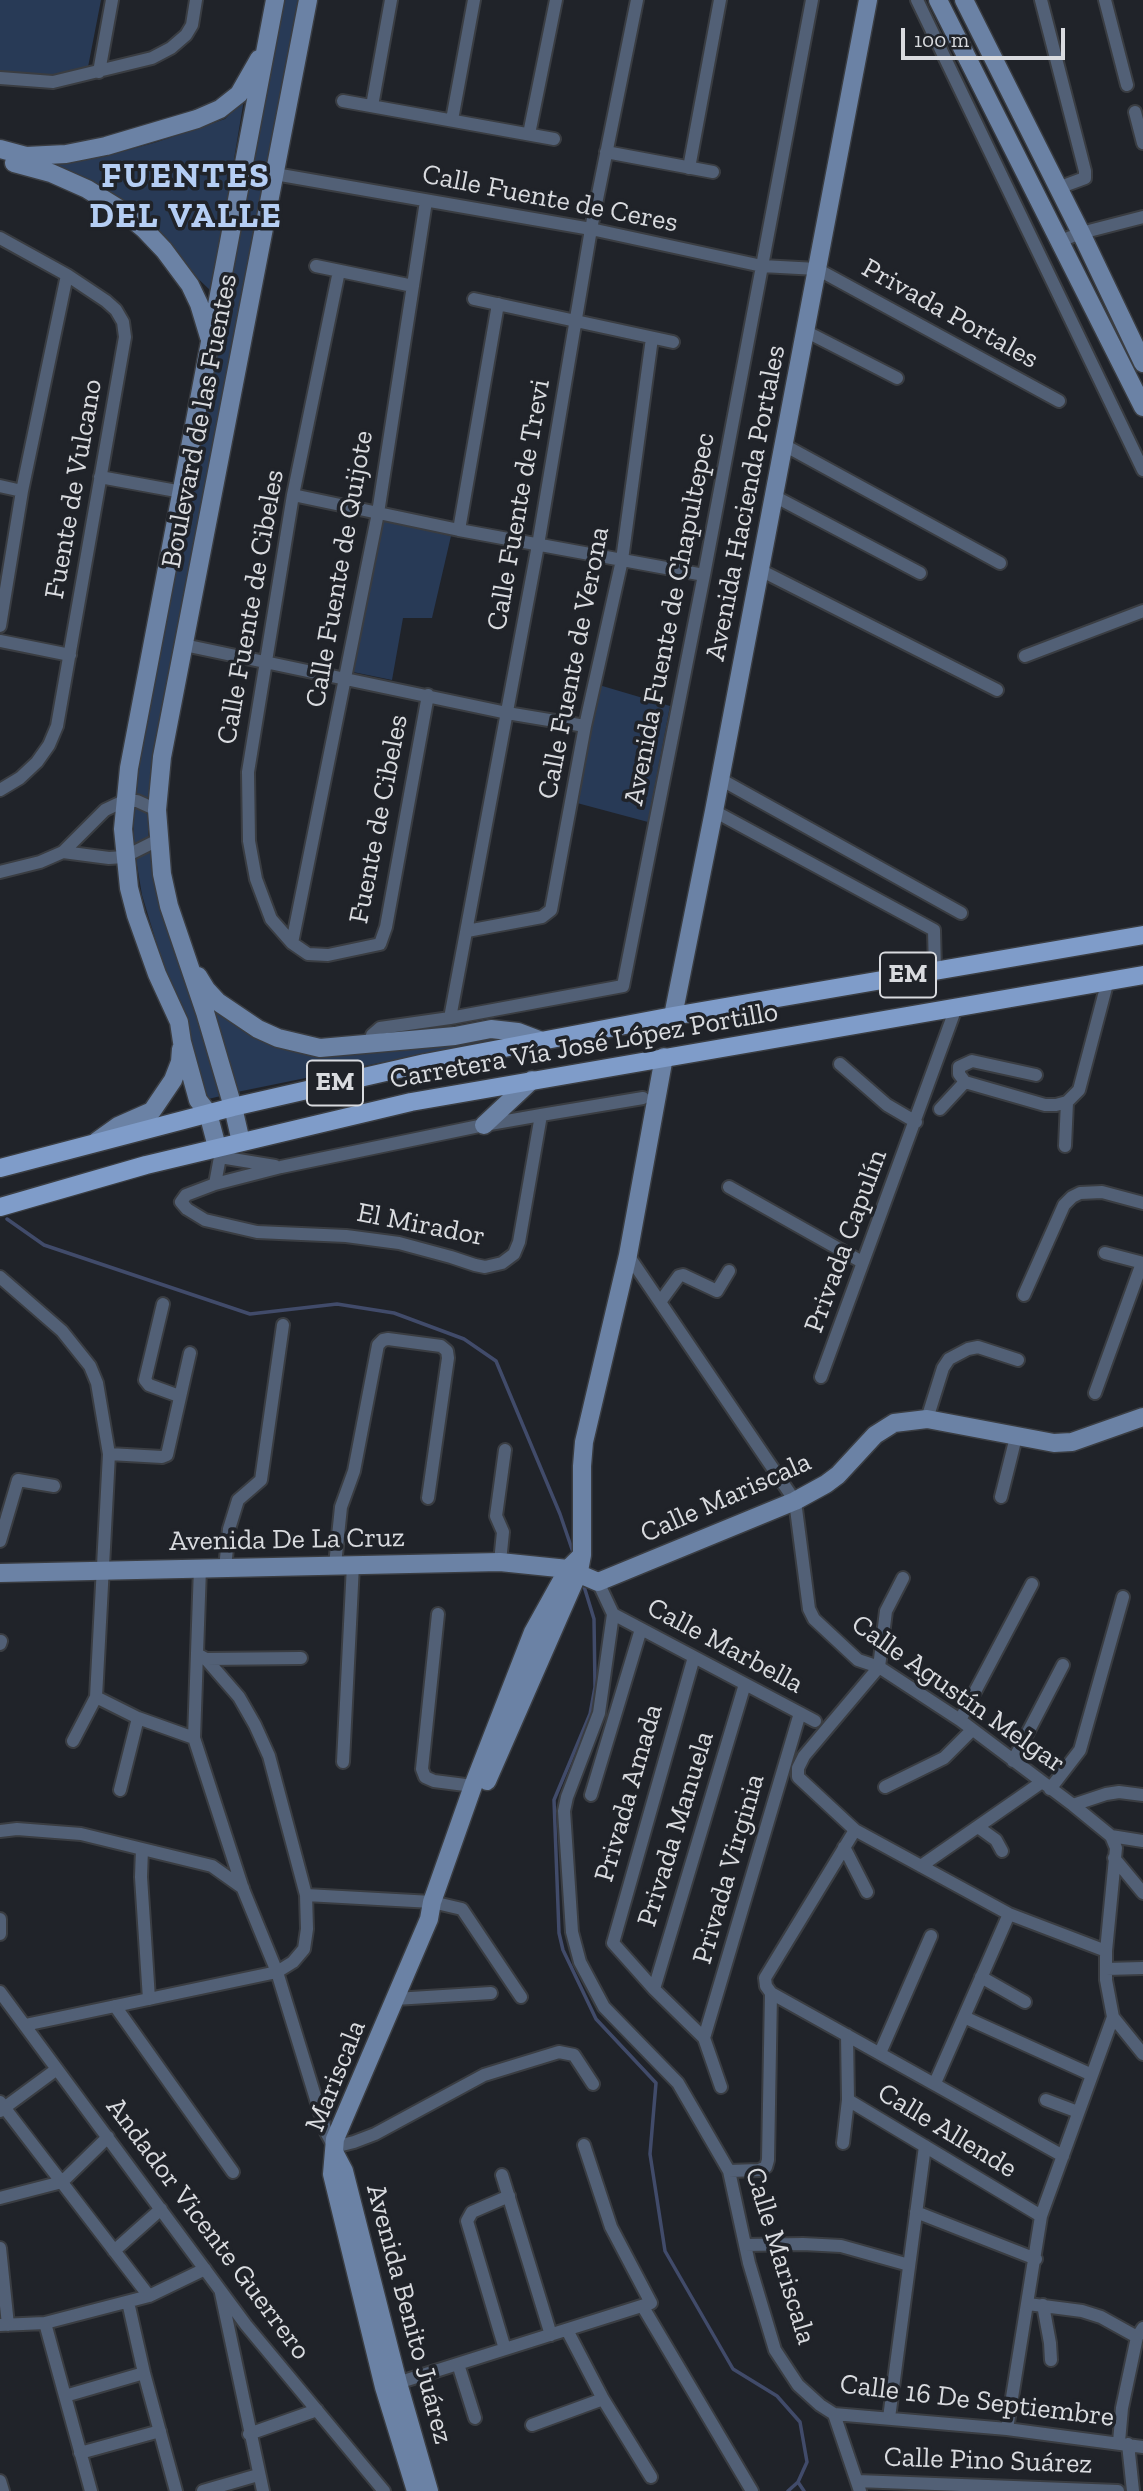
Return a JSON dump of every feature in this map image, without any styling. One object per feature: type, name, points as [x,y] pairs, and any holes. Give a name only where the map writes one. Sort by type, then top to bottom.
[{"type":"main road","name":"Avenida Hacienda Portales","points":[[673,1016],[868,0]]},
{"type":"main road","points":[[939,0],[1143,407]]},
{"type":"main road","points":[[964,0],[1082,233],[1143,363]]},
{"type":"main road","points":[[275,3],[307,6]]},
{"type":"main road","name":"Boulevard de las Fuentes","points":[[208,1114],[198,1100],[178,1022],[136,915],[124,857],[124,801],[275,3]]},
{"type":"main road","name":"Boulevard de las Fuentes","points":[[233,1107],[205,1012],[180,945],[169,906],[158,839],[157,810],[162,757],[307,6]]},
{"type":"main road","points":[[0,160],[25,160],[106,146],[197,119],[220,108],[239,94],[267,47]]},
{"type":"main road","points":[[0,149],[87,189],[121,210],[144,229],[164,250],[190,285],[210,341]]},
{"type":"main road","points":[[201,389],[232,394]]},
{"type":"main road","name":"Carretera Vía José López Portillo","points":[[0,1168],[233,1107],[425,1063],[673,1016],[1143,935]]},
{"type":"main road","points":[[180,945],[206,989],[233,1014],[278,1038],[320,1048],[454,1036],[491,1029],[518,1032],[539,1040]]},
{"type":"main road","name":"Carretera Vía José López Portillo","points":[[0,1207],[146,1165],[218,1152],[240,1142],[411,1102],[957,1005],[1143,975]]},
{"type":"main road","points":[[96,1142],[118,1126],[152,1111],[173,1080],[180,1062],[182,1042]]},
{"type":"main road","points":[[395,1999],[576,1566],[584,1442],[628,1255],[664,1057]]},
{"type":"main road","points":[[484,1125],[532,1080]]},
{"type":"main road","points":[[233,1107],[240,1142]]},
{"type":"main road","points":[[208,1114],[218,1152]]},
{"type":"main road","name":"Calle Mariscala","points":[[598,1582],[795,1501],[838,1475],[875,1434],[894,1423],[927,1419],[1054,1443],[1072,1442],[1143,1417]]},
{"type":"main road","name":"Avenida De La Cruz","points":[[0,1573],[500,1562],[576,1566]]},
{"type":"main road","points":[[576,1566],[598,1582]]},
{"type":"main road","points":[[434,1908],[472,1786],[533,1632],[576,1566]]},
{"type":"main road","name":"Mariscala","points":[[332,2174],[335,2139],[395,1999]]},
{"type":"main road","name":"Avenida Benito Juárez","points":[[334,2149],[344,2172],[416,2491]]},
{"type":"main road","name":"Avenida Benito Juárez","points":[[332,2174],[391,2385],[429,2491]]},
{"type":"street","points":[[99,72],[112,0]]},
{"type":"street","points":[[0,78],[53,82],[152,58],[171,48],[186,35],[192,25],[196,0]]},
{"type":"street","points":[[372,106],[391,0]]},
{"type":"street","points":[[452,121],[474,0]]},
{"type":"street","points":[[529,134],[556,0]]},
{"type":"street","name":"Calle Fuente de Trevi","points":[[450,1018],[538,545],[574,320],[636,0]]},
{"type":"street","points":[[689,168],[720,0]]},
{"type":"street","name":"Avenida Fuente de Chapultepec","points":[[371,1043],[372,1034],[380,1028],[623,986],[704,575],[812,0]]},
{"type":"street","points":[[917,0],[1143,470]]},
{"type":"street","points":[[1041,0],[1085,171],[1085,177],[1058,188]]},
{"type":"street","points":[[1105,0],[1126,85]]},
{"type":"street","points":[[343,101],[554,139]]},
{"type":"street","points":[[1135,112],[1143,143]]},
{"type":"street","points":[[606,152],[713,172]]},
{"type":"street","name":"Calle Fuente de Ceres","points":[[275,174],[591,229],[762,267],[817,269]]},
{"type":"street","name":"Calle Fuente de Quijote","points":[[292,943],[378,513],[426,201]]},
{"type":"street","points":[[1060,241],[1143,217]]},
{"type":"street","name":"Fuente de Vulcano","points":[[0,239],[67,275],[116,310],[123,322],[124,352],[57,726],[49,745],[37,762],[20,779],[0,790]]},
{"type":"street","points":[[316,267],[413,286]]},
{"type":"street","name":"Privada Portales","points":[[817,269],[1059,401]]},
{"type":"street","name":"Calle Fuente de Cibeles","points":[[292,943],[271,919],[256,879],[249,841],[248,772],[293,495],[339,271]]},
{"type":"street","points":[[0,626],[22,491],[67,275]]},
{"type":"street","points":[[474,299],[673,342]]},
{"type":"street","points":[[459,530],[498,304]]},
{"type":"street","points":[[805,331],[897,378]]},
{"type":"street","name":"Calle Fuente de Verona","points":[[467,931],[542,917],[551,910],[585,726],[622,560],[652,338]]},
{"type":"street","points":[[784,445],[1000,563]]},
{"type":"street","points":[[100,477],[182,492]]},
{"type":"street","points":[[0,486],[22,491]]},
{"type":"street","points":[[293,495],[459,530],[704,575]]},
{"type":"street","points":[[774,496],[920,573]]},
{"type":"street","points":[[760,569],[997,690]]},
{"type":"street","points":[[1025,656],[1143,611]]},
{"type":"street","points":[[0,641],[70,655]]},
{"type":"street","points":[[184,645],[507,713],[585,726]]},
{"type":"street","name":"Fuente de Cibeles","points":[[292,943],[308,954],[328,955],[380,944],[386,927],[428,695]]},
{"type":"street","points":[[720,779],[961,913]]},
{"type":"street","points":[[0,872],[40,862],[63,852],[105,810],[124,801],[137,801],[157,810]]},
{"type":"street","points":[[714,811],[934,930],[935,970]]},
{"type":"street","points":[[63,852],[109,858],[124,857],[158,839]]},
{"type":"street","points":[[1036,1075],[972,1061],[960,1067],[960,1074],[965,1082],[1045,1105],[1067,1102],[1079,1090],[1108,980]]},
{"type":"street","name":"Privada Capulín","points":[[821,1377],[957,1005]]},
{"type":"street","points":[[840,1063],[887,1105],[916,1122]]},
{"type":"street","points":[[940,1109],[965,1082]]},
{"type":"street","points":[[541,1115],[643,1098]]},
{"type":"street","points":[[1065,1146],[1067,1102]]},
{"type":"street","name":"El Mirador","points":[[541,1115],[519,1242],[514,1254],[502,1264],[485,1267],[386,1241],[346,1236],[257,1232],[205,1220],[181,1202],[186,1195],[215,1184],[281,1167],[484,1125],[541,1115]]},
{"type":"street","points":[[215,1184],[218,1152],[281,1167]]},
{"type":"street","points":[[729,1187],[862,1262]]},
{"type":"street","points":[[1024,1295],[1064,1205],[1072,1197],[1080,1193],[1102,1192],[1143,1203]]},
{"type":"street","points":[[1095,1393],[1143,1263],[1105,1254]]},
{"type":"street","name":"Calle Agustín Melgar","points":[[628,1255],[795,1501],[810,1614],[858,1660],[879,1667],[960,1720],[1073,1805],[1114,1847],[1143,1893]]},
{"type":"street","points":[[660,1302],[678,1276],[683,1275],[717,1291],[729,1271]]},
{"type":"street","points":[[0,1277],[62,1331],[90,1366],[97,1382],[109,1454],[96,1697],[73,1741]]},
{"type":"street","points":[[163,1304],[146,1383],[179,1396]]},
{"type":"street","points":[[225,1568],[229,1529],[238,1500],[261,1480],[283,1325]]},
{"type":"street","points":[[343,1762],[344,1565],[341,1507],[354,1471],[378,1345],[388,1339],[441,1346],[447,1351],[428,1498]]},
{"type":"street","points":[[927,1419],[943,1368],[949,1359],[978,1347],[1018,1360]]},
{"type":"street","points":[[109,1454],[167,1455],[190,1353]]},
{"type":"street","points":[[1001,1497],[1016,1437]]},
{"type":"street","points":[[500,1562],[503,1532],[496,1516],[505,1450]]},
{"type":"street","points":[[0,1541],[18,1480],[54,1486]]},
{"type":"street","points":[[200,1568],[201,1656],[194,1738],[243,1889],[277,1972],[326,2132],[334,2149],[375,2134],[484,2075],[559,2052],[574,2055],[593,2084]]},
{"type":"street","points":[[903,1578],[886,1611],[879,1667],[804,1756],[798,1768],[798,1777],[855,1830],[1009,1914],[1106,1951]]},
{"type":"street","points":[[598,1582],[613,1614]]},
{"type":"street","points":[[960,1720],[1032,1584]]},
{"type":"street","points":[[921,1866],[1046,1785],[1080,1749],[1123,1597]]},
{"type":"street","points":[[438,1614],[422,1769],[425,1777],[434,1781],[472,1786]]},
{"type":"street","name":"Calle Marbella","points":[[613,1614],[815,1721]]},
{"type":"street","name":"Calle Mariscala","points":[[613,1614],[599,1713],[564,1811],[572,1932],[580,1962],[604,2007],[678,2083],[729,2171],[745,2245],[775,2350],[798,2385],[820,2405]]},
{"type":"street","points":[[591,1796],[641,1629]]},
{"type":"street","points":[[201,1656],[301,1658]]},
{"type":"street","points":[[25,2025],[277,1972],[293,1962],[304,1950],[307,1929],[306,1895],[269,1756],[239,1697],[201,1656]]},
{"type":"street","name":"Privada Amada","points":[[654,1989],[613,1943],[694,1657]]},
{"type":"street","points":[[1013,1761],[1063,1665]]},
{"type":"street","name":"Privada Manuela","points":[[654,1989],[745,1684]]},
{"type":"street","points":[[96,1697],[138,1718],[194,1738]]},
{"type":"street","name":"Privada Virginia","points":[[704,2038],[800,1713]]},
{"type":"street","points":[[120,1790],[138,1718]]},
{"type":"street","points":[[885,1787],[944,1758],[972,1730]]},
{"type":"street","name":"Calle Agustín Melgar","points":[[1073,1805],[1119,1792],[1143,1795]]},
{"type":"street","points":[[978,1827],[996,1840],[1002,1851]]},
{"type":"street","points":[[0,1831],[17,1829],[81,1834],[212,1866],[243,1889]]},
{"type":"street","points":[[729,2171],[759,2170],[766,2167],[771,1993],[765,1978],[855,1830]]},
{"type":"street","points":[[1007,2429],[1041,2216],[1113,2017],[1106,1951],[1114,1847],[1143,1841]]},
{"type":"street","points":[[844,1847],[867,1892]]},
{"type":"street","points":[[142,1849],[141,1877],[149,1999]]},
{"type":"street","points":[[306,1895],[462,1909],[522,1997]]},
{"type":"street","points":[[935,2083],[1009,1914]]},
{"type":"street","points":[[0,1919],[0,1934]]},
{"type":"street","points":[[880,2053],[931,1936]]},
{"type":"street","points":[[1106,1969],[1143,1968]]},
{"type":"street","points":[[981,1977],[1025,2002]]},
{"type":"street","points":[[654,1989],[704,2038],[721,2087]]},
{"type":"street","name":"Andador Vicente Guerrero","points":[[0,1992],[220,2289],[384,2491]]},
{"type":"street","points":[[395,1999],[491,1993]]},
{"type":"street","points":[[771,1993],[1063,2155]]},
{"type":"street","points":[[115,2006],[233,2172]]},
{"type":"street","points":[[964,2017],[1092,2076]]},
{"type":"street","points":[[1113,2017],[1143,2054]]},
{"type":"street","name":"Calle Allende","points":[[848,2035],[848,2100],[1041,2216]]},
{"type":"street","points":[[57,2068],[1,2107],[149,2296]]},
{"type":"street","points":[[843,2143],[848,2100]]},
{"type":"street","points":[[1046,2100],[1078,2112]]},
{"type":"street","points":[[0,2198],[62,2182],[108,2137]]},
{"type":"street","points":[[584,2145],[611,2227],[647,2305],[752,2491]]},
{"type":"street","points":[[889,2417],[925,2146]]},
{"type":"street","points":[[502,2175],[551,2335]]},
{"type":"street","points":[[505,2349],[467,2221],[472,2212],[509,2196]]},
{"type":"street","points":[[114,2251],[161,2209]]},
{"type":"street","points":[[916,2212],[1035,2259]]},
{"type":"street","points":[[745,2245],[841,2246],[909,2265]]},
{"type":"street","points":[[0,2248],[4,2325],[45,2323],[128,2302],[149,2296],[205,2269]]},
{"type":"street","points":[[220,2289],[262,2491]]},
{"type":"street","points":[[128,2302],[176,2491]]},
{"type":"street","points":[[1028,2304],[1082,2311],[1140,2333]]},
{"type":"street","points":[[391,2385],[647,2305]]},
{"type":"street","points":[[1042,2305],[1051,2343],[1051,2360]]},
{"type":"street","points":[[45,2323],[91,2491]]},
{"type":"street","points":[[567,2330],[603,2399],[651,2477]]},
{"type":"street","name":"Calle Pino Suárez","points":[[1133,2491],[1123,2443],[1122,2408],[1140,2333]]},
{"type":"street","points":[[458,2364],[475,2418]]},
{"type":"street","points":[[65,2396],[144,2373]]},
{"type":"street","points":[[532,2425],[603,2399]]},
{"type":"street","name":"Calle 16 De Septiembre","points":[[820,2405],[834,2414],[1007,2429],[1143,2447]]},
{"type":"street","points":[[249,2434],[317,2410]]},
{"type":"street","points":[[834,2414],[858,2486]]},
{"type":"street","points":[[80,2453],[160,2431]]},
{"type":"street","points":[[203,2491],[258,2475]]},
{"type":"street","points":[[0,2481],[3,2491]]},
{"type":"street","name":"Calle Pino Suárez","points":[[858,2486],[1118,2491]]},
{"type":"shaded area","points":[[0,0],[101,0],[88,67],[53,81],[0,74]]},
{"type":"shaded area","points":[[282,0],[299,0],[150,780],[148,833],[157,889],[221,1096],[204,1100],[142,895],[134,847],[133,809],[140,739]]},
{"type":"shaded area","points":[[244,99],[212,292],[123,207],[44,163],[102,157],[157,142],[225,119]]},
{"type":"shaded area","points":[[382,520],[451,536],[432,618],[403,618],[392,680],[353,672]]},
{"type":"shaded area","points":[[599,685],[670,706],[648,822],[577,803]]},
{"type":"shaded area","points":[[207,1001],[279,1041],[497,1039],[237,1092]]},
{"type":"waterway","points":[[7,1219],[44,1245],[250,1314],[337,1304],[394,1313],[464,1339],[496,1361],[560,1514],[574,1555]]},
{"type":"waterway","points":[[583,1583],[594,1619],[595,1687],[590,1714],[554,1800],[559,1933],[563,1950],[596,2019],[656,2083],[650,2154],[665,2251],[733,2369],[777,2396],[800,2422],[807,2462],[798,2482],[788,2491]]},
{"type":"waterway","points":[[798,2482],[804,2491]]},
{"type":"district","name":"FUENTES DEL VALLE","points":[[186,197]]}]
